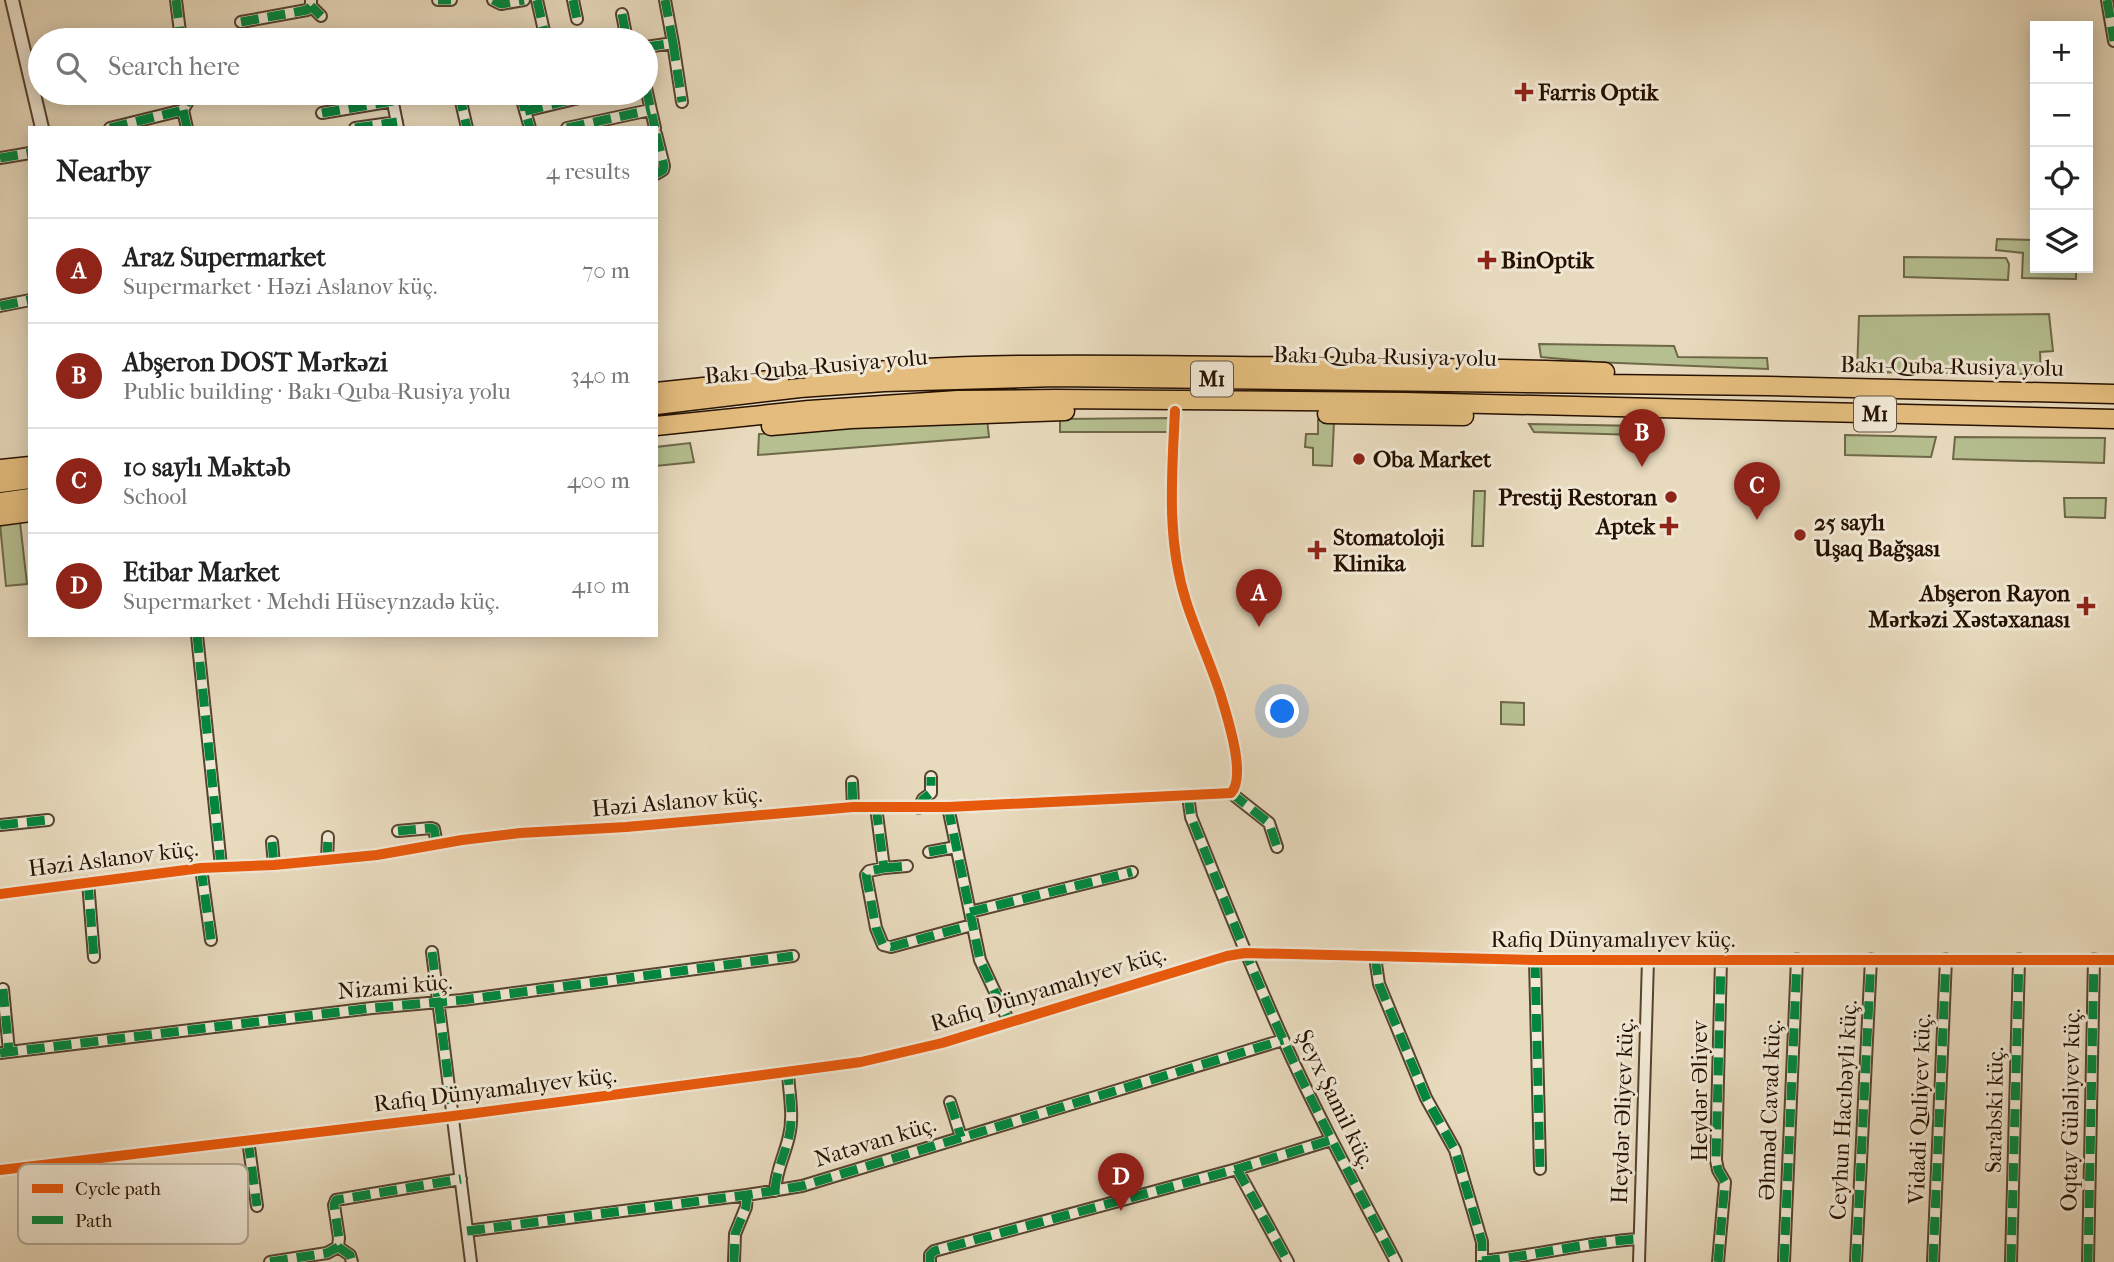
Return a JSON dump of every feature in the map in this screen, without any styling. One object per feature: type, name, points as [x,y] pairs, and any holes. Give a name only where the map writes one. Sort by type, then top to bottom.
[{"type":"highway","points":[[658,392],[899,368],[1059,364],[1525,369],[1690,376],[1768,386]]},
{"type":"highway","name":"Bakı-Quba-Rusiya yolu","points":[[658,405],[800,388],[982,378],[1083,377],[1768,386],[2114,394]]},
{"type":"highway","name":"Bakı-Quba-Rusiya yolu","points":[[658,426],[809,410],[944,401],[1056,399],[1405,402],[2114,419]]},
{"type":"highway","points":[[658,438],[851,419],[1053,411],[1175,411],[2114,431]]},
{"type":"highway","points":[[0,469],[28,466]]},
{"type":"highway","points":[[0,482],[28,479]]},
{"type":"highway","points":[[0,502],[28,498]]},
{"type":"highway","points":[[0,516],[28,512]]},
{"type":"street","points":[[12,0],[28,68]]},
{"type":"street","points":[[176,0],[180,28]]},
{"type":"street","points":[[438,0],[451,0]]},
{"type":"street","points":[[493,0],[500,4],[524,0]]},
{"type":"street","points":[[537,0],[543,28]]},
{"type":"street","points":[[573,0],[578,19]]},
{"type":"street","points":[[664,0],[682,102]]},
{"type":"street","points":[[2107,0],[2114,41]]},
{"type":"street","points":[[241,22],[307,10],[311,3],[321,16]]},
{"type":"street","points":[[622,14],[625,28]]},
{"type":"street","points":[[658,45],[673,43]]},
{"type":"street","points":[[37,105],[42,126]]},
{"type":"street","points":[[186,105],[183,110],[187,126]]},
{"type":"street","points":[[322,113],[357,105]]},
{"type":"street","points":[[393,105],[397,125]]},
{"type":"street","points":[[462,105],[467,126]]},
{"type":"street","points":[[523,105],[529,126]]},
{"type":"street","points":[[525,111],[550,105]]},
{"type":"street","points":[[649,105],[654,126]]},
{"type":"street","points":[[140,125],[183,110]]},
{"type":"street","points":[[576,126],[650,110]]},
{"type":"street","points":[[658,140],[664,166],[658,173]]},
{"type":"street","points":[[0,158],[28,153]]},
{"type":"street","points":[[0,306],[28,300]]},
{"type":"street","points":[[1175,411],[1171,485],[1174,538],[1186,600],[1213,669],[1229,722],[1237,766],[1237,782],[1231,793],[1269,823],[1277,847]]},
{"type":"street","points":[[197,637],[221,866]]},
{"type":"street","points":[[919,808],[923,799],[931,793],[931,777]]},
{"type":"street","points":[[852,782],[853,807]]},
{"type":"street","name":"Həzi Aslanov küç.","points":[[0,894],[201,868],[274,865],[377,855],[520,833],[853,807],[948,807],[1231,793]]},
{"type":"street","name":"Şeyx Şamil küç.","points":[[1188,796],[1191,817],[1283,1040],[1331,1140],[1396,1262]]},
{"type":"street","points":[[876,807],[884,868]]},
{"type":"street","points":[[948,807],[983,969],[1000,998],[1009,1022]]},
{"type":"street","points":[[0,825],[48,820]]},
{"type":"street","points":[[398,831],[432,828],[437,844]]},
{"type":"street","points":[[327,860],[328,837]]},
{"type":"street","points":[[272,842],[274,865]]},
{"type":"street","points":[[929,852],[956,846]]},
{"type":"street","points":[[907,866],[869,871],[866,875],[876,928],[883,945],[891,947],[972,925]]},
{"type":"street","points":[[201,868],[211,940]]},
{"type":"street","points":[[970,912],[1132,872]]},
{"type":"street","points":[[88,882],[94,957]]},
{"type":"street","points":[[432,952],[471,1262]]},
{"type":"street","name":"Rafiq Dünyamalıyev küç.","points":[[44,1164],[453,1116],[788,1073],[896,1055],[1227,956],[1245,953],[1535,960],[2114,960]]},
{"type":"street","name":"Nizami küç.","points":[[5,1052],[372,1007],[438,1003],[793,956]]},
{"type":"street","points":[[1375,957],[1379,984],[1426,1098],[1455,1150],[1482,1242],[1482,1261],[1639,1238]]},
{"type":"street","name":"Ceyhun Hacıbəyli küç.","points":[[1856,1262],[1871,959]]},
{"type":"street","name":"Vidadi Quliyev küç.","points":[[1933,1262],[1946,959]]},
{"type":"street","name":"Sarabski küç.","points":[[2011,1262],[2019,959]]},
{"type":"street","name":"Oqtay Güləliyev küç.","points":[[2088,1262],[2094,959]]},
{"type":"street","points":[[1535,960],[1540,1168]]},
{"type":"street","name":"Heydər Əliyev küç.","points":[[1639,1262],[1648,960]]},
{"type":"street","name":"Heydər Əliyev","points":[[1718,1262],[1725,1182],[1716,1160],[1721,960]]},
{"type":"street","name":"Əhməd Cavad küç.","points":[[1784,1262],[1797,960]]},
{"type":"street","points":[[3,989],[5,1052]]},
{"type":"street","name":"Natəvan küç.","points":[[467,1231],[775,1191],[832,1178],[1283,1040]]},
{"type":"street","points":[[775,1191],[791,1117],[788,1073]]},
{"type":"street","points":[[950,1102],[961,1137]]},
{"type":"street","points":[[248,1140],[257,1206]]},
{"type":"street","points":[[930,1262],[930,1255],[934,1251],[1237,1169],[1331,1140]]},
{"type":"street","name":"Rafiq Dünyamalıyev küç.","points":[[0,1170],[18,1168]]},
{"type":"street","points":[[1237,1169],[1288,1262]]},
{"type":"street","points":[[338,1247],[334,1205],[336,1200],[461,1180]]},
{"type":"street","points":[[734,1262],[735,1234],[746,1207],[747,1195]]},
{"type":"street","points":[[270,1262],[327,1253],[338,1247]]},
{"type":"street","points":[[338,1247],[350,1255],[352,1262]]},
{"type":"green space","points":[[1997,239],[2030,240],[2030,273],[2076,273],[2076,279],[2022,278],[2023,253],[1996,250]]},
{"type":"green space","points":[[1904,257],[2006,258],[2009,264],[2008,280],[1904,277]]},
{"type":"green space","points":[[2049,314],[2053,351],[2040,352],[2041,374],[1857,372],[1859,316]]},
{"type":"green space","points":[[1539,344],[1674,346],[1678,357],[1767,358],[1768,369],[1594,362],[1541,357]]},
{"type":"green space","points":[[1168,418],[1169,432],[1060,432],[1060,419]]},
{"type":"green space","points":[[987,419],[989,437],[758,455],[759,434]]},
{"type":"green space","points":[[1318,420],[1334,421],[1332,466],[1313,465],[1313,448],[1305,447],[1306,434],[1318,434]]},
{"type":"green space","points":[[1529,424],[1644,426],[1638,435],[1534,432]]},
{"type":"green space","points":[[1845,435],[1936,437],[1931,457],[1845,455]]},
{"type":"green space","points":[[1955,437],[2105,438],[2104,463],[1953,459]]},
{"type":"green space","points":[[690,443],[694,462],[658,466],[658,447]]},
{"type":"green space","points":[[1474,491],[1485,491],[1483,546],[1472,546]]},
{"type":"green space","points":[[2064,498],[2106,498],[2105,518],[2065,517]]},
{"type":"green space","points":[[20,522],[27,584],[6,586],[0,524]]},
{"type":"green space","points":[[1501,702],[1524,703],[1524,725],[1501,724]]},
{"type":"marked path","points":[[176,0],[180,28]]},
{"type":"marked path","points":[[241,22],[307,10],[311,6],[311,0]]},
{"type":"marked path","points":[[438,0],[451,0]]},
{"type":"marked path","points":[[493,0],[501,4],[524,0]]},
{"type":"marked path","points":[[537,0],[543,28]]},
{"type":"marked path","points":[[573,0],[577,19]]},
{"type":"marked path","points":[[658,45],[673,43],[665,0]]},
{"type":"marked path","points":[[2107,0],[2114,41]]},
{"type":"marked path","points":[[311,6],[321,16]]},
{"type":"marked path","points":[[622,14],[625,28]]},
{"type":"marked path","points":[[673,43],[682,102]]},
{"type":"marked path","points":[[118,126],[183,110],[186,105]]},
{"type":"marked path","points":[[322,113],[369,105]]},
{"type":"marked path","points":[[462,105],[467,126]]},
{"type":"marked path","points":[[523,105],[529,126]]},
{"type":"marked path","points":[[525,111],[550,105]]},
{"type":"marked path","points":[[650,105],[655,126]]},
{"type":"marked path","points":[[183,110],[187,126]]},
{"type":"marked path","points":[[576,126],[650,110]]},
{"type":"marked path","points":[[369,126],[397,122]]},
{"type":"marked path","points":[[658,142],[664,166],[658,173]]},
{"type":"marked path","points":[[0,158],[28,153]]},
{"type":"marked path","points":[[0,306],[28,300]]},
{"type":"marked path","points":[[197,637],[221,866]]},
{"type":"marked path","points":[[919,808],[923,799],[931,793],[931,777]]},
{"type":"marked path","points":[[852,782],[853,807]]},
{"type":"marked path","points":[[1231,793],[1269,823],[1277,847]]},
{"type":"marked path","points":[[1188,796],[1191,817],[1283,1039],[1323,1123],[1396,1262]]},
{"type":"marked path","points":[[876,807],[884,868],[869,871],[866,875],[876,928],[883,945],[891,947],[972,925]]},
{"type":"marked path","points":[[948,807],[980,960],[1009,1022]]},
{"type":"marked path","points":[[0,825],[48,820]]},
{"type":"marked path","points":[[398,831],[431,828],[434,829],[437,844]]},
{"type":"marked path","points":[[327,860],[328,837]]},
{"type":"marked path","points":[[272,842],[274,865]]},
{"type":"marked path","points":[[929,852],[956,847]]},
{"type":"marked path","points":[[884,868],[907,866]]},
{"type":"marked path","points":[[201,868],[211,940]]},
{"type":"marked path","points":[[970,912],[1132,872]]},
{"type":"marked path","points":[[88,882],[94,957]]},
{"type":"marked path","points":[[432,952],[453,1116]]},
{"type":"marked path","points":[[0,1053],[372,1008],[462,1000],[793,956]]},
{"type":"marked path","points":[[1375,957],[1379,984],[1426,1098],[1455,1150],[1482,1242],[1482,1262]]},
{"type":"marked path","points":[[1784,1262],[1797,959]]},
{"type":"marked path","points":[[1856,1262],[1871,959]]},
{"type":"marked path","points":[[1933,1262],[1946,959]]},
{"type":"marked path","points":[[2011,1262],[2019,959]]},
{"type":"marked path","points":[[2088,1262],[2094,959]]},
{"type":"marked path","points":[[1535,960],[1540,1169]]},
{"type":"marked path","points":[[1718,1262],[1725,1182],[1716,1160],[1721,960]]},
{"type":"marked path","points":[[3,989],[9,1051]]},
{"type":"marked path","points":[[467,1231],[802,1186],[1283,1040]]},
{"type":"marked path","points":[[775,1191],[790,1128],[788,1073]]},
{"type":"marked path","points":[[950,1102],[961,1137]]},
{"type":"marked path","points":[[248,1140],[257,1206]]},
{"type":"marked path","points":[[930,1262],[930,1255],[934,1251],[1237,1169],[1331,1140]]},
{"type":"marked path","points":[[1237,1169],[1288,1262]]},
{"type":"marked path","points":[[270,1262],[327,1253],[338,1247],[334,1205],[336,1200],[461,1179]]},
{"type":"marked path","points":[[734,1262],[735,1234],[746,1207],[747,1195]]},
{"type":"marked path","points":[[1482,1261],[1639,1239]]},
{"type":"marked path","points":[[338,1247],[350,1255],[352,1262]]},
{"type":"cycle path","points":[[0,894],[201,868],[274,865],[377,855],[520,833],[626,827],[853,807],[948,807],[1231,793],[1237,774],[1231,731],[1217,684],[1186,601],[1175,554],[1172,506],[1175,411]]},
{"type":"cycle path","points":[[50,1164],[453,1116],[861,1062],[942,1043],[1227,956],[1245,953],[1535,960],[2114,960]]},
{"type":"cycle path","points":[[0,1170],[18,1168]]},
{"type":"place","name":"Farris Optik","points":[[1524,92]]},
{"type":"place","name":"BinOptik","points":[[1487,260]]},
{"type":"place","name":"Oba Market","points":[[1359,459]]},
{"type":"place","name":"Abşeron DOST Mərkəzi","points":[[1642,467]]},
{"type":"place","name":"Prestij Restoran","points":[[1671,497]]},
{"type":"place","name":"10 saylı Məktəb","points":[[1757,520]]},
{"type":"place","name":"Aptek","points":[[1669,526]]},
{"type":"place","name":"25 saylı Uşaq Bağşası","points":[[1800,535]]},
{"type":"place","name":"Stomatoloji Klinika","points":[[1317,550]]},
{"type":"place","name":"Abşeron Rayon Mərkəzi Xəstəxanası","points":[[2086,606]]},
{"type":"place","name":"Araz Supermarket","points":[[1259,627]]},
{"type":"place","name":"Etibar Market","points":[[1121,1211]]}]
